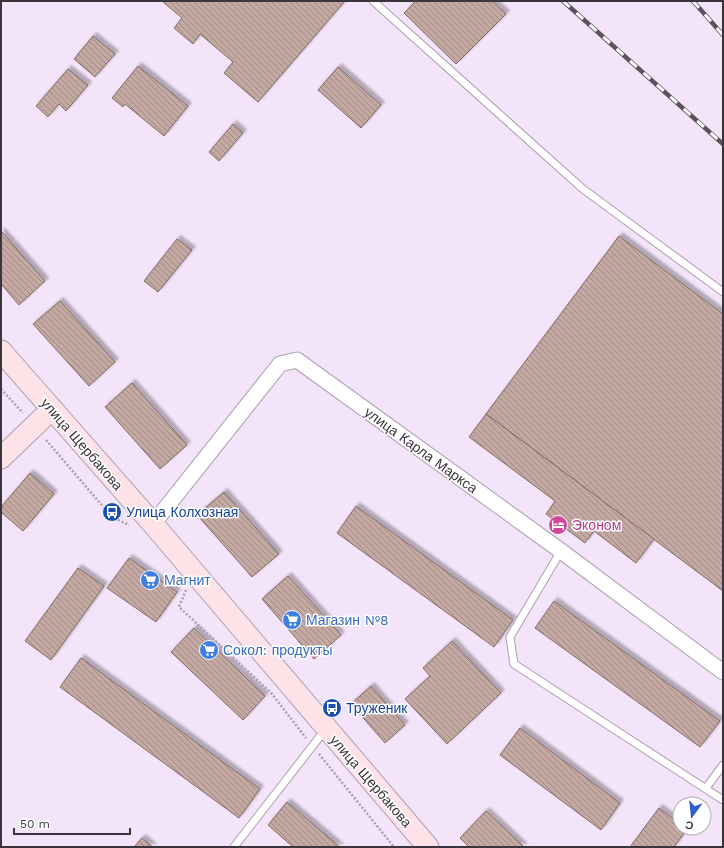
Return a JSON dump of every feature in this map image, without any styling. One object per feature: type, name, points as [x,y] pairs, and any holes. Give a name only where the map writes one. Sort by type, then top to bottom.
[{"type":"main road","name":"улица Щербакова","points":[[1,351],[153,524],[428,847]]},
{"type":"main road","points":[[1,458],[52,409]]},
{"type":"street","name":"улица Карла Маркса","points":[[153,524],[280,364],[297,360],[561,551],[723,672]]},
{"type":"lane","points":[[373,1],[583,189],[723,292]]},
{"type":"lane","points":[[561,551],[510,637],[514,664],[723,800]]},
{"type":"lane","points":[[234,847],[326,729]]},
{"type":"lane","points":[[706,788],[723,765]]},
{"type":"path","points":[[1,389],[112,517],[130,526]]},
{"type":"path","points":[[186,588],[179,607],[272,694],[394,847]]},
{"type":"building","points":[[162,1],[345,1],[258,102],[224,73],[233,62],[200,34],[193,44],[174,28],[182,18]]},
{"type":"building","points":[[416,1],[492,1],[506,14],[456,64],[404,13]]},
{"type":"building","points":[[93,36],[115,54],[95,77],[74,59]]},
{"type":"building","points":[[138,66],[188,106],[164,136],[125,104],[123,107],[112,98]]},
{"type":"building","points":[[338,67],[381,105],[361,128],[318,90]]},
{"type":"building","points":[[68,69],[88,85],[66,111],[59,104],[48,117],[36,106]]},
{"type":"building","points":[[233,124],[243,133],[219,161],[209,152]]},
{"type":"building","points":[[1,231],[45,281],[19,305],[1,284]]},
{"type":"building","points":[[619,236],[723,314],[723,591],[486,414]]},
{"type":"building","points":[[177,239],[192,250],[158,292],[144,281]]},
{"type":"building","points":[[60,301],[115,362],[89,386],[33,324]]},
{"type":"building","points":[[132,383],[187,445],[160,469],[105,407]]},
{"type":"building","points":[[486,414],[654,539],[636,563],[594,531],[585,543],[546,514],[555,501],[469,437]]},
{"type":"building","points":[[30,473],[54,494],[23,531],[1,512],[1,507]]},
{"type":"building","points":[[224,492],[279,554],[252,577],[197,515]]},
{"type":"building","points":[[356,506],[513,620],[494,647],[337,533]]},
{"type":"building","points":[[129,558],[177,592],[156,622],[107,588]]},
{"type":"building","points":[[78,568],[104,586],[51,660],[25,641]]},
{"type":"building","points":[[288,576],[341,635],[314,659],[262,599]]},
{"type":"building","points":[[554,601],[720,721],[700,747],[535,628]]},
{"type":"building","points":[[194,628],[265,696],[243,720],[171,652]]},
{"type":"building","points":[[452,641],[501,693],[447,744],[405,699],[430,676],[423,668]]},
{"type":"building","points":[[81,658],[260,789],[239,818],[60,687]]},
{"type":"building","points":[[371,686],[405,725],[385,743],[351,704]]},
{"type":"building","points":[[520,728],[620,803],[601,830],[500,755]]},
{"type":"building","points":[[287,802],[340,847],[293,847],[268,825]]},
{"type":"building","points":[[659,808],[672,818],[672,836],[682,836],[674,847],[630,847]]},
{"type":"building","points":[[486,811],[524,847],[469,847],[460,838]]},
{"type":"building","points":[[142,838],[153,847],[134,847]]},
{"type":"railway","points":[[563,1],[723,144]]},
{"type":"railway","points":[[693,1],[723,35]]},
{"type":"place","name":"Улица Колхозная","points":[[112,512]]},
{"type":"place","name":"Эконом","points":[[558,525]]},
{"type":"place","name":"Магнит","points":[[150,580]]},
{"type":"place","name":"Магазин №8","points":[[292,620]]},
{"type":"place","name":"Сокол: продукты","points":[[209,650]]},
{"type":"place","name":"Труженик","points":[[332,708]]}]
